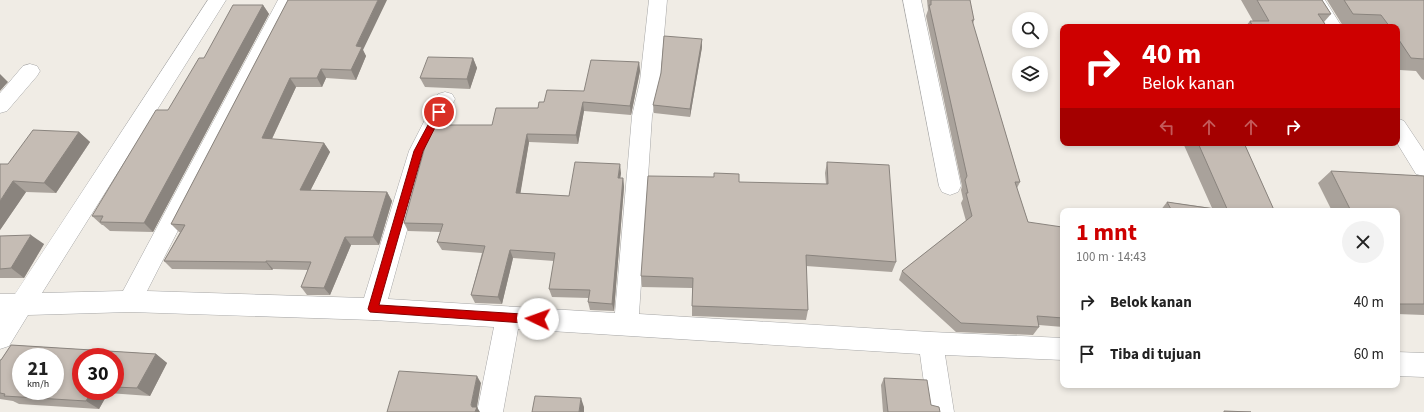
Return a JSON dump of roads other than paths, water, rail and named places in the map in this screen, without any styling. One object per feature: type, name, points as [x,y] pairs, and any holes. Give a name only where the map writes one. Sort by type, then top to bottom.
[{"type":"street","points":[[0,338],[11,305],[217,0]]},
{"type":"street","points":[[130,301],[287,0]]},
{"type":"street","points":[[626,324],[642,116],[650,81],[658,0]]},
{"type":"street","points":[[912,0],[950,186]]},
{"type":"street","points":[[1316,0],[1332,24]]},
{"type":"street","points":[[0,106],[30,71]]},
{"type":"street","points":[[373,309],[419,151],[445,99]]},
{"type":"street","points":[[1400,131],[1424,168]]},
{"type":"street","points":[[11,305],[130,301],[373,309],[931,343],[1060,349]]},
{"type":"street","points":[[490,412],[508,318]]},
{"type":"street","points":[[931,343],[941,412]]},
{"type":"street","points":[[1400,364],[1424,365]]}]
